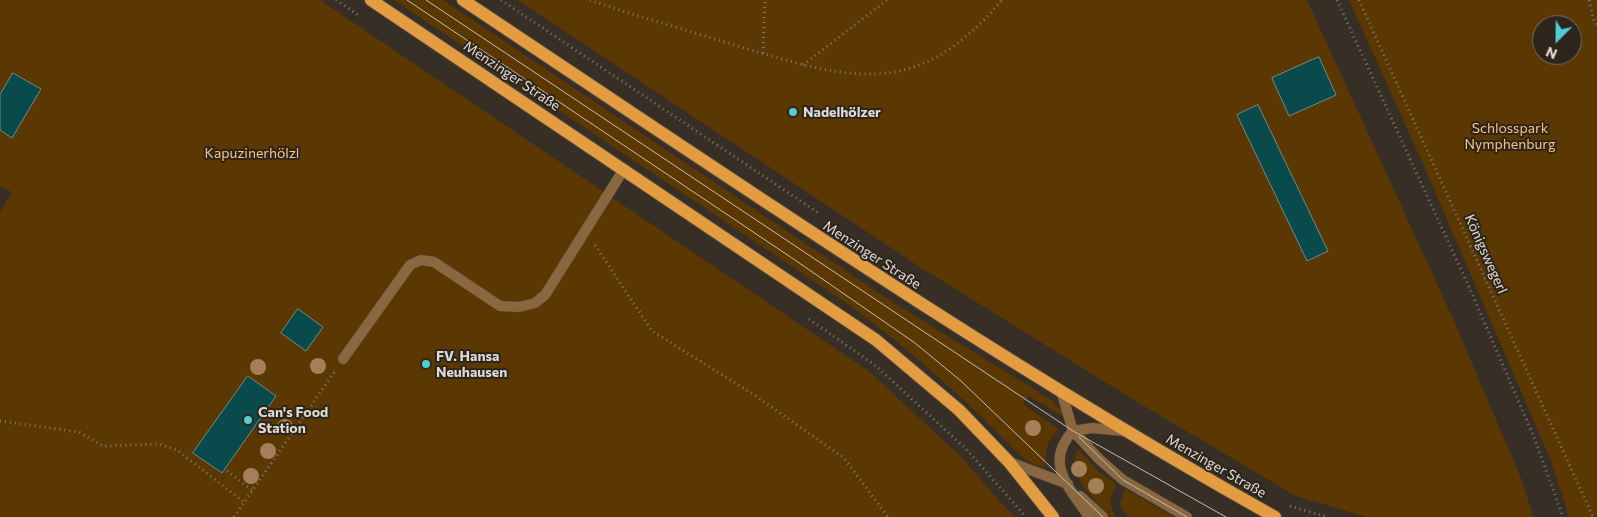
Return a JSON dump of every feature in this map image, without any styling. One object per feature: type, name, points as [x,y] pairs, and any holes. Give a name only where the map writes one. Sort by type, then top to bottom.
[{"type":"main road","name":"Menzinger Straße","points":[[371,0],[876,340],[959,410],[1009,462],[1053,517]]},
{"type":"main road","name":"Menzinger Straße","points":[[463,0],[920,304],[1062,394],[1275,517]]},
{"type":"lane","points":[[343,358],[410,265],[421,260],[434,262],[500,306],[519,307],[535,303],[545,295],[624,169]]},
{"type":"lane","points":[[1062,394],[1073,431],[1099,459],[1123,480],[1187,517]]},
{"type":"lane","points":[[1089,517],[1065,481],[1059,466],[1059,452],[1073,431],[1092,428],[1124,431]]},
{"type":"lane","points":[[1009,462],[1065,481],[1102,517]]},
{"type":"path","points":[[336,0],[366,20]]},
{"type":"path","points":[[501,0],[822,216]]},
{"type":"path","points":[[590,0],[803,66],[862,75],[883,74],[910,69],[929,62],[957,45],[1002,0]]},
{"type":"path","points":[[763,53],[765,0]]},
{"type":"path","points":[[803,66],[887,0]]},
{"type":"path","points":[[1337,0],[1496,349],[1534,437],[1563,517]]},
{"type":"path","name":"Königswegerl","points":[[1359,0],[1593,517]]},
{"type":"path","points":[[1589,0],[1594,21],[1597,24]]},
{"type":"path","points":[[585,230],[652,331],[756,396],[844,458],[888,517]]},
{"type":"path","points":[[804,315],[876,366],[965,448],[1026,517]]},
{"type":"path","points":[[234,517],[254,491],[343,358]]},
{"type":"path","points":[[0,421],[79,432],[103,446],[159,444],[177,450],[245,502]]},
{"type":"path","points":[[227,471],[254,491]]},
{"type":"path","points":[[1284,503],[1293,508],[1328,517]]},
{"type":"green space","name":"Kapuzinerhölzl","points":[[0,0],[320,0],[870,372],[960,456],[1014,517],[0,517],[0,212],[12,192],[0,187]]},
{"type":"green space","points":[[394,0],[443,0],[894,303],[1050,399],[1063,412],[1065,418],[1029,396],[1023,404],[1058,429],[1048,443],[1044,467],[1032,463],[1021,455],[926,366],[845,302]]},
{"type":"green space","points":[[518,0],[1307,0],[1453,319],[1523,483],[1533,517],[1367,517],[1296,496],[1134,400],[920,267]]},
{"type":"green space","name":"Schlosspark Nymphenburg","points":[[1349,0],[1597,0],[1597,517],[1569,517],[1552,463],[1424,166]]},
{"type":"green space","points":[[1078,449],[1099,472],[1116,484],[1110,501],[1115,517],[1111,517],[1097,503],[1078,477],[1074,458]]},
{"type":"green space","points":[[1125,489],[1174,517],[1128,517],[1120,504]]},
{"type":"building","points":[[1319,57],[1336,95],[1289,116],[1272,78]]},
{"type":"building","points":[[13,73],[41,89],[12,138],[0,130],[0,95]]},
{"type":"building","points":[[1258,105],[1328,251],[1307,261],[1237,115]]},
{"type":"building","points":[[298,309],[323,327],[306,351],[281,333]]},
{"type":"building","points":[[248,376],[276,396],[222,473],[193,453]]},
{"type":"tram line","points":[[407,0],[795,260],[915,343],[961,381],[1103,517]]},
{"type":"tram line","points":[[426,0],[1073,431],[1226,517]]},
{"type":"tram line","points":[[1079,437],[1123,480],[1187,517]]},
{"type":"place","name":"Nadelhölzer","points":[[793,112]]},
{"type":"place","name":"FV. Hansa Neuhausen","points":[[426,364]]},
{"type":"place","name":"Can's Food Station","points":[[248,420]]}]
